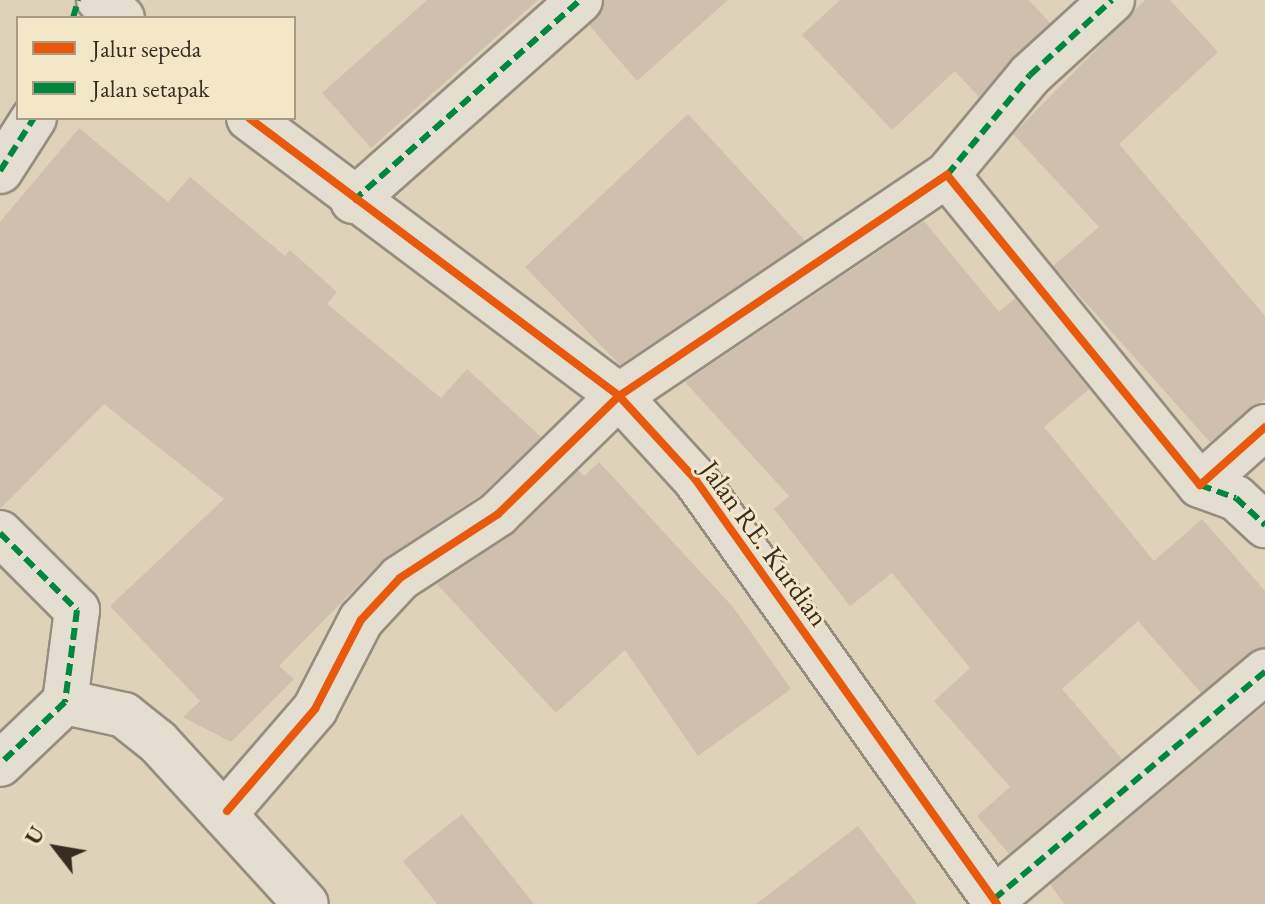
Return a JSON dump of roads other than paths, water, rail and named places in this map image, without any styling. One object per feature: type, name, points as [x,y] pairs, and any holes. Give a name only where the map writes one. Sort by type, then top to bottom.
[{"type":"street","points":[[99,0],[119,16]]},
{"type":"street","points":[[353,201],[580,0]]},
{"type":"street","points":[[227,811],[315,709],[361,620],[400,578],[498,514],[619,396],[947,175],[1030,75],[1112,0]]},
{"type":"street","points":[[0,171],[33,120]]},
{"type":"street","name":"Jalan RE. Kurdian","points":[[252,120],[353,201],[619,396],[695,479],[995,902]]},
{"type":"street","points":[[947,175],[1200,485],[1236,498],[1265,525]]},
{"type":"street","points":[[1200,485],[1265,427]]},
{"type":"street","points":[[0,533],[77,610],[65,702],[0,764]]},
{"type":"street","points":[[995,902],[1265,672]]},
{"type":"street","points":[[65,702],[124,715],[227,811],[306,904]]}]
